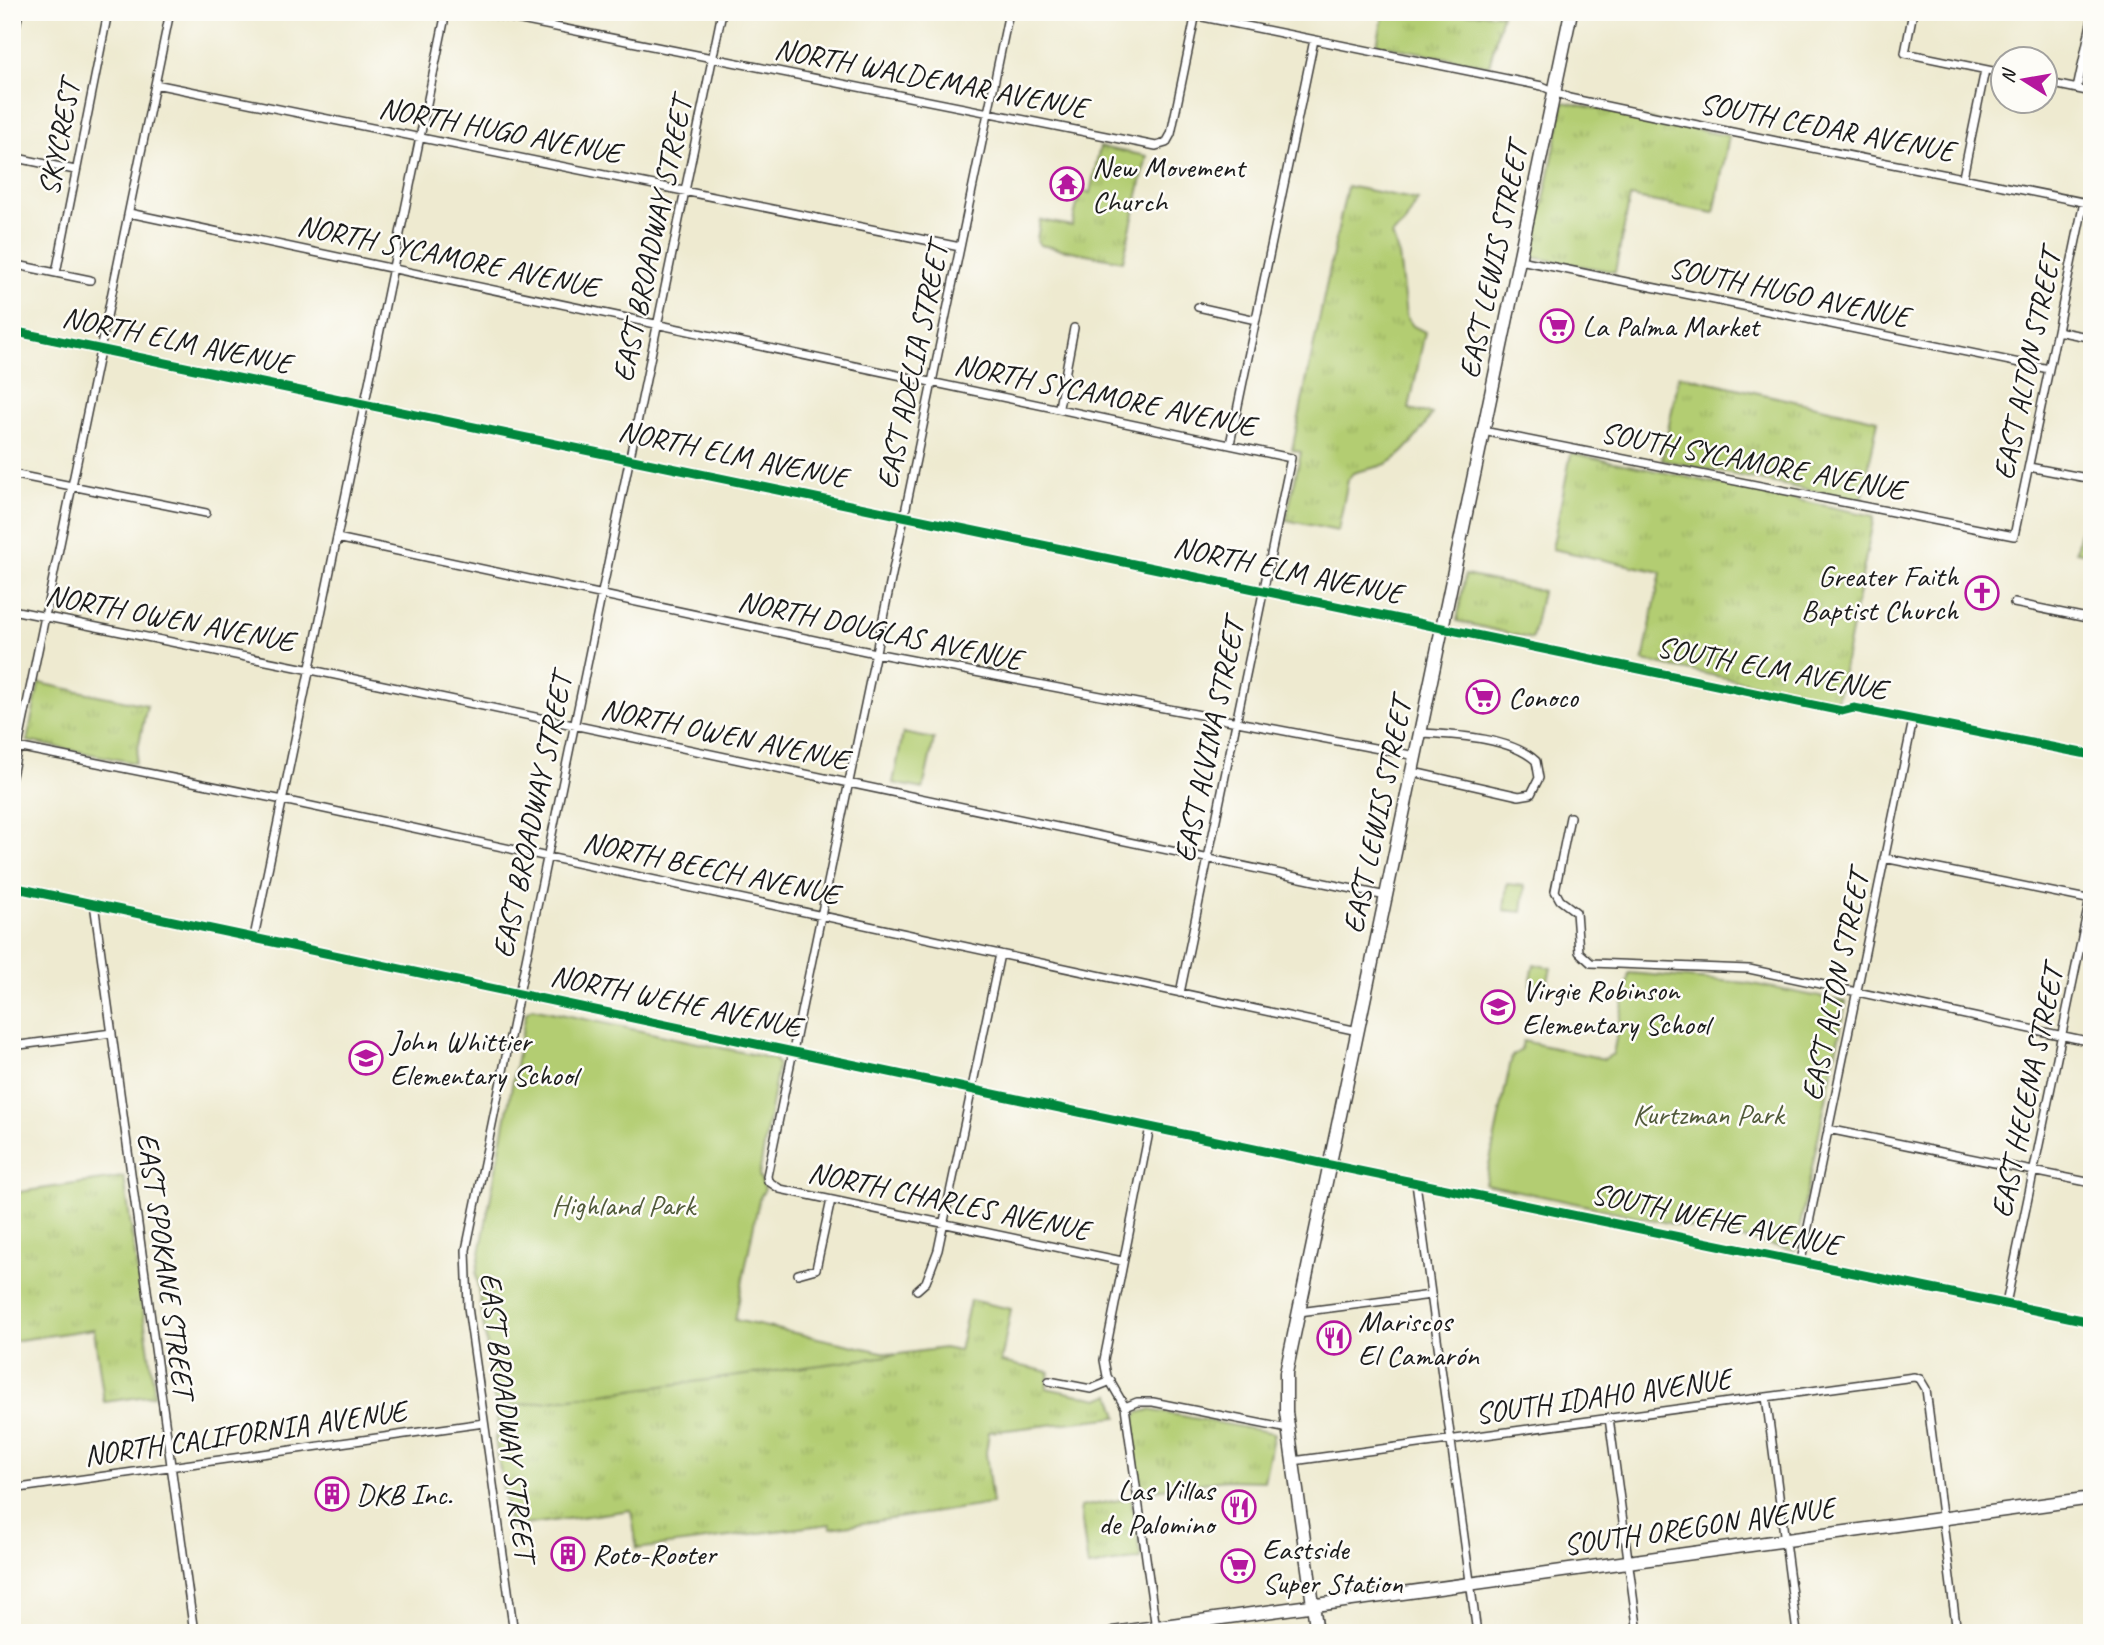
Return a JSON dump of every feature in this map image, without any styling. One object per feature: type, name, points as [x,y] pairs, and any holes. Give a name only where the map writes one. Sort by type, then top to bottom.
[{"type":"main road","name":"EAST LEWIS STREET","points":[[1317,1633],[1288,1429],[1285,1384],[1571,12]]},
{"type":"main road","name":"SOUTH OREGON AVENUE","points":[[1114,1633],[1156,1630],[1314,1605],[2092,1498]]},
{"type":"street","points":[[12,46],[19,12]]},
{"type":"street","name":"SKYCREST","points":[[56,272],[108,12]]},
{"type":"street","points":[[12,776],[15,747],[45,617],[170,12]]},
{"type":"street","points":[[254,937],[446,12]]},
{"type":"street","name":"NORTH WALDEMAR AVENUE","points":[[480,12],[1156,146],[1166,143],[1171,134],[1196,14]]},
{"type":"street","name":"EAST BROADWAY STREET","points":[[514,1633],[465,1286],[466,1250],[722,12]]},
{"type":"street","name":"EAST ADELIA STREET","points":[[768,1181],[768,1169],[1009,12]]},
{"type":"street","name":"SOUTH CEDAR AVENUE","points":[[1178,12],[1542,86],[1567,97],[1768,140],[2088,203]]},
{"type":"street","points":[[1913,12],[1905,53],[1988,70]]},
{"type":"street","points":[[2077,89],[2092,19]]},
{"type":"street","points":[[1230,444],[1314,40]]},
{"type":"street","points":[[1963,177],[1985,70]]},
{"type":"street","name":"NORTH HUGO AVENUE","points":[[155,85],[960,247]]},
{"type":"street","points":[[2058,85],[2092,92]]},
{"type":"street","points":[[12,157],[75,170]]},
{"type":"street","name":"EAST ALTON STREET","points":[[2014,536],[2057,331],[2088,203]]},
{"type":"street","name":"NORTH SYCAMORE AVENUE","points":[[128,213],[1292,458]]},
{"type":"street","name":"SOUTH HUGO AVENUE","points":[[1520,260],[2049,369]]},
{"type":"street","points":[[12,264],[90,280]]},
{"type":"street","points":[[1198,307],[1256,320]]},
{"type":"street","points":[[1059,407],[1074,328]]},
{"type":"street","name":"NORTH ELM AVENUE","points":[[12,331],[1443,627]]},
{"type":"street","points":[[2057,331],[2092,338]]},
{"type":"street","name":"SOUTH SYCAMORE AVENUE","points":[[1483,431],[2014,536]]},
{"type":"street","name":"EAST ALVINA STREET","points":[[1180,993],[1292,458]]},
{"type":"street","points":[[2029,467],[2092,480]]},
{"type":"street","points":[[12,474],[206,513]]},
{"type":"street","name":"NORTH DOUGLAS AVENUE","points":[[337,538],[875,653],[1416,756]]},
{"type":"street","points":[[2014,603],[2092,620]]},
{"type":"street","name":"NORTH OWEN AVENUE","points":[[12,610],[310,669],[1387,896]]},
{"type":"street","name":"SOUTH ELM AVENUE","points":[[1443,627],[1842,711],[1854,708],[2092,755]]},
{"type":"street","name":"EAST ALTON STREET","points":[[1801,1261],[1913,720]]},
{"type":"street","points":[[1413,772],[1519,796],[1531,794],[1539,778],[1536,761],[1524,752],[1475,737],[1421,733]]},
{"type":"street","name":"NORTH BEECH AVENUE","points":[[15,747],[283,800],[1358,1031]]},
{"type":"street","points":[[1570,817],[1555,891],[1560,900],[1576,912],[1576,942],[1583,958],[1599,964],[1661,964],[1749,970],[2092,1042]]},
{"type":"street","points":[[1884,858],[2091,900]]},
{"type":"street","name":"NORTH WEHE AVENUE","points":[[12,887],[1330,1165]]},
{"type":"street","name":"EAST HELENA STREET","points":[[2006,1304],[2092,889]]},
{"type":"street","name":"EAST SPOKANE STREET","points":[[93,903],[194,1633]]},
{"type":"street","points":[[917,1290],[926,1282],[933,1268],[944,1225],[1000,954]]},
{"type":"street","points":[[12,1046],[112,1033]]},
{"type":"street","points":[[1150,1127],[1104,1350],[1105,1369],[1125,1407],[1156,1630]]},
{"type":"street","points":[[1828,1129],[2092,1183]]},
{"type":"street","name":"SOUTH WEHE AVENUE","points":[[1330,1165],[2092,1322]]},
{"type":"street","name":"NORTH CHARLES AVENUE","points":[[768,1181],[780,1189],[1122,1261]]},
{"type":"street","points":[[1416,1183],[1477,1633]]},
{"type":"street","points":[[798,1274],[816,1269],[831,1200]]},
{"type":"street","points":[[1299,1312],[1431,1294]]},
{"type":"street","name":"SOUTH IDAHO AVENUE","points":[[1293,1461],[1907,1377],[1920,1379],[1926,1389],[1943,1519]]},
{"type":"street","points":[[1049,1381],[1091,1389],[1111,1381]]},
{"type":"street","points":[[1766,1396],[1797,1633]]},
{"type":"street","points":[[1125,1407],[1137,1402],[1153,1402],[1288,1429]]},
{"type":"street","points":[[1609,1418],[1638,1633]]},
{"type":"street","name":"NORTH CALIFORNIA AVENUE","points":[[12,1489],[484,1423]]},
{"type":"street","points":[[1943,1519],[1957,1633]]},
{"type":"green space","points":[[1384,12],[1502,14],[1489,66],[1377,44]]},
{"type":"green space","points":[[1564,102],[1729,136],[1714,213],[1630,197],[1615,272],[1532,257]]},
{"type":"green space","points":[[1100,147],[1147,156],[1123,261],[1040,245],[1037,240],[1040,220],[1072,226],[1080,191],[1090,193]]},
{"type":"green space","points":[[1347,186],[1418,200],[1404,224],[1392,235],[1399,255],[1406,316],[1413,326],[1425,332],[1409,409],[1432,414],[1400,455],[1382,466],[1353,473],[1348,480],[1338,531],[1286,520],[1301,452],[1292,450]]},
{"type":"green space","points":[[1679,375],[1878,420],[1862,501],[1662,460]]},
{"type":"green space","points":[[1571,453],[1874,516],[1837,701],[1643,661],[1661,572],[1552,549]]},
{"type":"green space","points":[[2089,487],[2092,487],[2092,554],[2076,551]]},
{"type":"green space","points":[[1465,575],[1542,591],[1532,639],[1457,621]]},
{"type":"green space","points":[[39,683],[147,705],[135,763],[27,741]]},
{"type":"green space","points":[[903,733],[934,739],[923,789],[893,783]]},
{"type":"green space","points":[[1507,884],[1525,886],[1522,912],[1504,910]]},
{"type":"green space","points":[[1534,964],[1551,968],[1546,989],[1530,985]]},
{"type":"green space","name":"Kurtzman Park","points":[[1629,973],[1747,983],[1846,1002],[1795,1250],[1485,1184],[1512,1056],[1521,1050],[1523,1041],[1604,1059],[1613,1054]]},
{"type":"green space","name":"Highland Park","points":[[532,1008],[774,1059],[778,1065],[759,1176],[765,1189],[759,1199],[735,1320],[896,1355],[496,1408],[476,1274],[526,1012]]},
{"type":"green space","points":[[124,1177],[155,1395],[104,1402],[94,1329],[12,1341],[12,1193]]},
{"type":"green space","points":[[970,1300],[1011,1309],[1001,1362],[1050,1372],[1046,1388],[1099,1399],[1111,1394],[1118,1417],[989,1432],[986,1453],[992,1504],[831,1528],[830,1524],[637,1549],[631,1510],[509,1527],[495,1438],[499,1430],[496,1408],[944,1348],[959,1351]]},
{"type":"green space","points":[[1149,1410],[1274,1433],[1264,1481],[1225,1480],[1140,1492],[1131,1426],[1138,1413]]},
{"type":"green space","points":[[1131,1498],[1141,1559],[1088,1567],[1080,1507]]},
{"type":"cycle path","points":[[12,331],[1842,711],[1854,708],[2092,755]]},
{"type":"cycle path","points":[[12,887],[1330,1165],[2092,1322]]},
{"type":"place","name":"New Movement Church","points":[[1067,184]]},
{"type":"place","name":"La Palma Market","points":[[1557,326]]},
{"type":"place","name":"Greater Faith Baptist Church","points":[[1982,593]]},
{"type":"place","name":"Conoco","points":[[1483,697]]},
{"type":"place","name":"Virgie Robinson Elementary School","points":[[1498,1007]]},
{"type":"place","name":"John Whittier Elementary School","points":[[366,1058]]},
{"type":"place","name":"Mariscos El Camarón","points":[[1334,1338]]},
{"type":"place","name":"DKB Inc.","points":[[332,1494]]},
{"type":"place","name":"Las Villas de Palomino","points":[[1239,1507]]},
{"type":"place","name":"Roto-Rooter","points":[[568,1554]]},
{"type":"place","name":"Eastside Super Station","points":[[1238,1566]]}]
